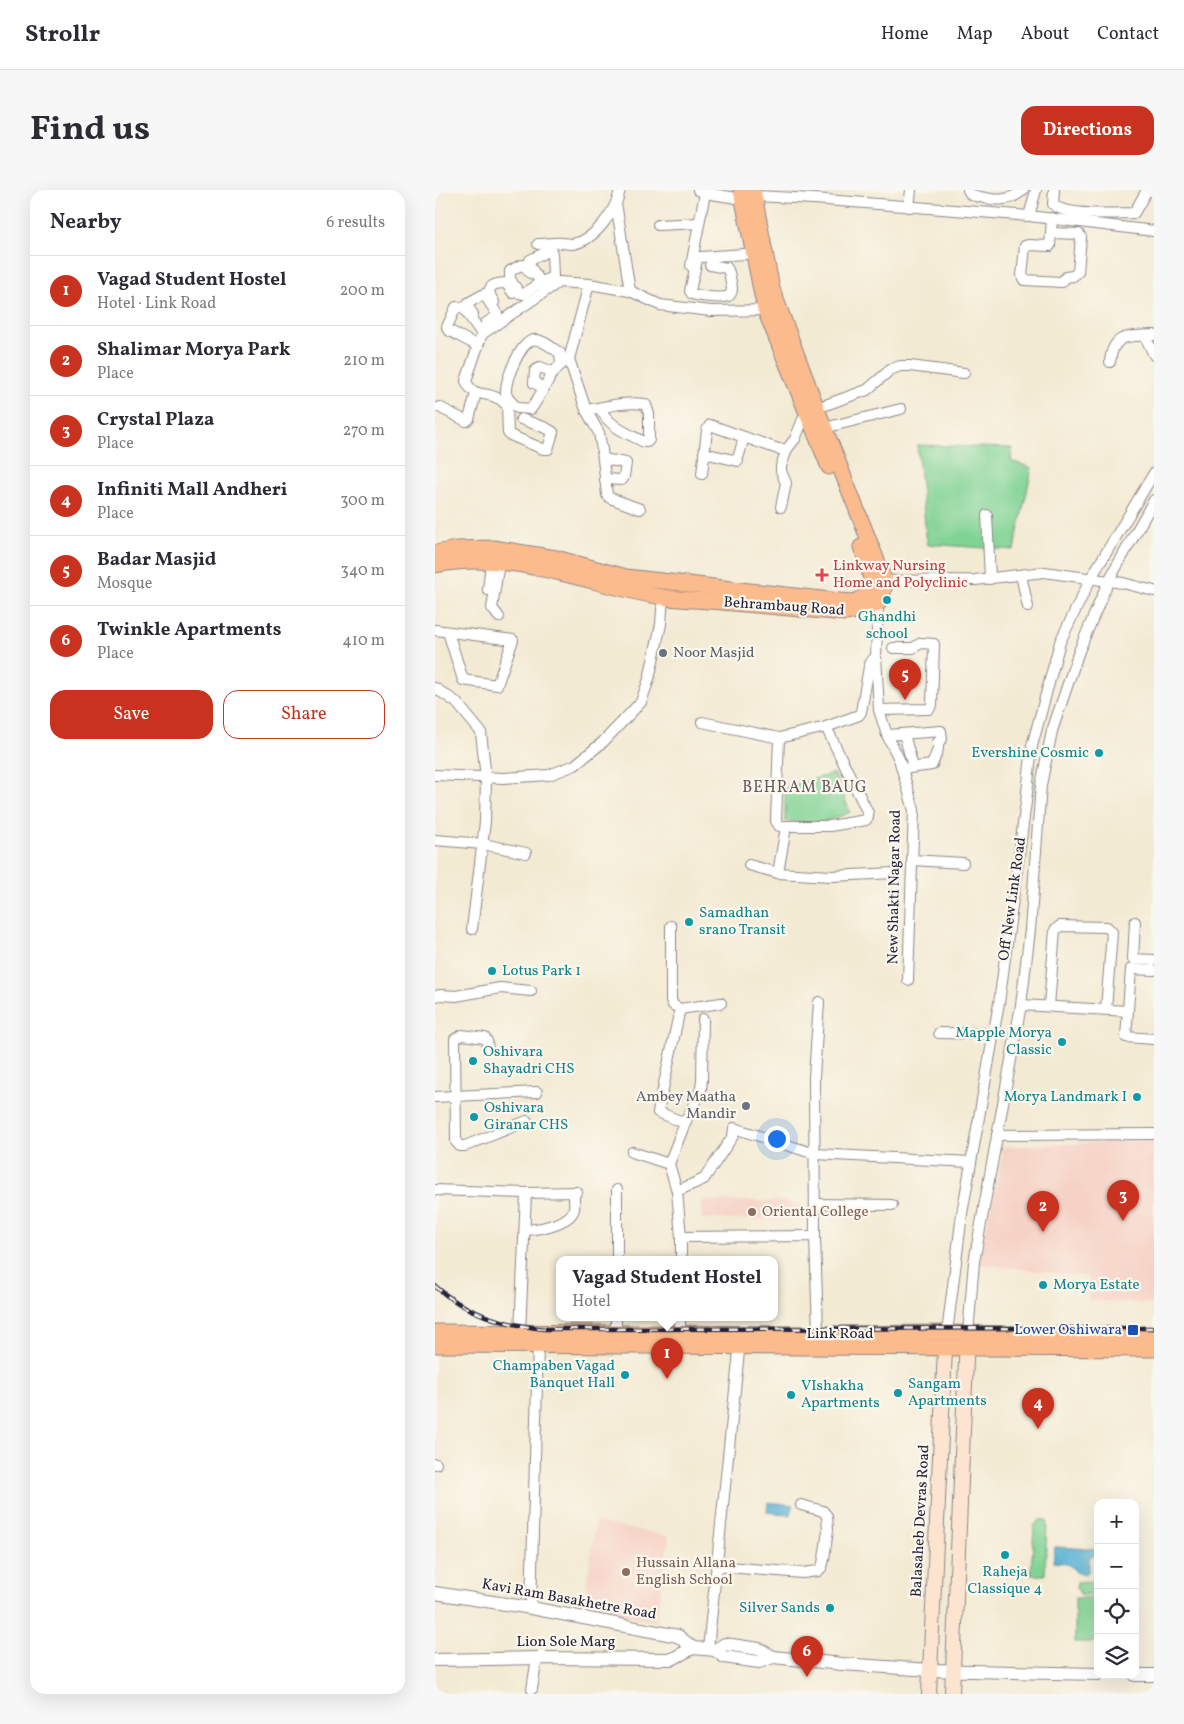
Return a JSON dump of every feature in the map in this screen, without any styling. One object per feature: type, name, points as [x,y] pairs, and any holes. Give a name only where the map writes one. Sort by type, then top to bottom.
[{"type":"main road","points":[[748,194],[759,253],[772,289],[772,310],[812,410],[866,561],[872,579],[873,600]]},
{"type":"main road","points":[[812,410],[824,428],[885,581],[883,593],[873,600]]},
{"type":"main road","name":"Behrambaug Road","points":[[435,553],[457,549],[493,548],[555,558],[626,577],[839,602],[873,600]]},
{"type":"main road","name":"Behrambaug Road","points":[[435,566],[467,560],[495,562],[553,570],[663,597],[846,613],[862,610],[873,600]]},
{"type":"main road","name":"Link Road","points":[[435,1332],[512,1337],[538,1346],[740,1341],[945,1349],[1154,1349]]},
{"type":"main road","name":"Link Road","points":[[435,1344],[512,1337],[616,1333],[680,1334],[740,1341],[818,1334],[968,1333],[1154,1336]]},
{"type":"main road","name":"Off New Link Road","points":[[945,1349],[947,1333]]},
{"type":"main road","points":[[952,1694],[968,1333]]},
{"type":"main road","name":"Balasaheb Devras Road","points":[[929,1694],[945,1349]]},
{"type":"street","points":[[538,244],[553,242],[575,244],[583,240],[593,233],[608,217],[616,203],[620,190]]},
{"type":"street","points":[[909,207],[911,190]]},
{"type":"street","points":[[969,211],[969,192],[997,201],[1012,197],[1023,190]]},
{"type":"street","points":[[1029,216],[1035,190]]},
{"type":"street","points":[[1054,190],[1053,204],[1057,208],[1085,217],[1154,230]]},
{"type":"street","points":[[685,297],[699,223],[701,192],[1053,218],[1133,213],[1147,190]]},
{"type":"street","points":[[616,203],[630,291]]},
{"type":"street","points":[[1051,233],[1079,234],[1081,237],[1078,272],[1073,276],[1066,277],[1062,282],[1024,280],[1022,276],[1025,246],[1050,246],[1051,233],[1053,218]]},
{"type":"street","points":[[658,225],[699,223]]},
{"type":"street","points":[[710,265],[723,267],[729,271],[732,290],[727,298],[692,294],[697,260],[700,257],[759,253]]},
{"type":"street","points":[[521,419],[553,432],[549,449],[543,449],[510,435],[508,433],[507,405],[497,398],[476,393],[469,387],[466,381],[475,344],[482,330],[504,319],[523,306],[542,287],[559,282],[589,284],[630,291],[660,305],[711,311],[772,310]]},
{"type":"street","points":[[504,319],[489,293],[491,286],[498,283],[506,284],[523,306]]},
{"type":"street","points":[[589,284],[565,361],[553,372],[533,408],[530,410],[517,408],[507,397],[506,390],[514,364],[522,347],[531,340],[538,340],[557,350],[565,361],[586,410],[599,433],[607,495],[610,498],[641,509]]},
{"type":"street","points":[[475,344],[448,330],[447,327],[456,307],[463,307],[482,330]]},
{"type":"street","points":[[1110,362],[1114,344],[1129,337],[1149,336],[1154,355]]},
{"type":"street","points":[[781,507],[786,483],[781,466],[787,449],[795,440],[812,410],[867,390],[890,370],[900,366],[965,373]]},
{"type":"street","points":[[544,388],[534,382],[535,371],[542,367],[553,372]]},
{"type":"street","points":[[439,407],[466,421],[469,419],[476,393]]},
{"type":"street","points":[[586,410],[600,408],[640,403],[646,405],[649,414],[649,440],[644,442],[613,426],[604,417],[600,408]]},
{"type":"street","points":[[824,428],[901,409]]},
{"type":"street","points":[[702,474],[707,430],[710,426],[779,449],[787,449]]},
{"type":"street","points":[[704,453],[739,458],[744,437]]},
{"type":"street","points":[[603,459],[626,463],[622,480],[605,479]]},
{"type":"street","name":"Off New Link Road","points":[[947,1333],[961,1214],[995,1034],[1027,802],[1032,746],[1060,642],[1091,578],[1154,473]]},
{"type":"street","name":"Off New Link Road","points":[[968,1333],[974,1262],[1021,1005],[1041,785],[1053,730],[1079,650],[1108,582],[1151,513],[1154,500]]},
{"type":"street","points":[[1135,504],[1151,513]]},
{"type":"street","points":[[987,515],[990,579]]},
{"type":"street","points":[[487,606],[495,562]]},
{"type":"street","points":[[495,562],[492,608],[499,617]]},
{"type":"street","points":[[885,581],[975,580],[1044,572],[1123,583],[1154,591]]},
{"type":"street","points":[[1021,575],[1028,607]]},
{"type":"street","points":[[435,775],[503,778],[549,775],[575,765],[603,742],[641,702],[649,679],[661,624],[663,597]]},
{"type":"street","name":"New Shakti Nagar Road","points":[[873,600],[879,710],[887,735],[902,769],[914,810],[908,980]]},
{"type":"street","points":[[435,630],[513,640],[497,685],[463,680],[447,632]]},
{"type":"street","points":[[879,710],[929,709],[932,707],[934,644],[921,643],[913,648],[893,648]]},
{"type":"street","points":[[702,722],[779,738],[826,727],[859,715],[869,667],[876,656]]},
{"type":"street","points":[[435,688],[456,702],[481,732],[486,778],[485,822],[472,928]]},
{"type":"street","points":[[779,738],[776,821],[779,826],[830,826],[866,820],[868,813],[826,727]]},
{"type":"street","points":[[887,735],[941,731],[942,739],[938,742],[938,749],[932,765],[902,769]]},
{"type":"street","points":[[904,734],[913,767]]},
{"type":"street","points":[[778,873],[786,827]]},
{"type":"street","points":[[435,840],[483,844],[526,853]]},
{"type":"street","points":[[912,860],[963,863]]},
{"type":"street","points":[[749,865],[778,873],[831,876],[895,873]]},
{"type":"street","points":[[1135,922],[1126,1037],[1154,1039]]},
{"type":"street","points":[[671,926],[671,1000],[673,1004],[680,1009],[721,1003]]},
{"type":"street","points":[[1049,1006],[1055,930],[1060,926],[1107,927],[1112,932],[1106,1009]]},
{"type":"street","points":[[1132,964],[1154,960]]},
{"type":"street","points":[[1132,964],[1154,970]]},
{"type":"street","points":[[435,996],[456,996],[500,988],[531,991]]},
{"type":"street","points":[[818,1334],[814,1077],[819,1002]]},
{"type":"street","points":[[1021,1005],[1128,1011]]},
{"type":"street","points":[[680,1009],[658,1112],[685,1123]]},
{"type":"street","points":[[681,1256],[677,1191],[669,1164],[701,1089],[703,1019]]},
{"type":"street","points":[[939,1033],[995,1034]]},
{"type":"street","points":[[488,1048],[485,1038],[462,1035],[455,1039],[456,1142],[460,1146],[465,1146],[527,1121]]},
{"type":"street","points":[[435,1097],[537,1092]]},
{"type":"street","points":[[677,1191],[704,1180],[733,1136],[733,1128],[815,1154],[971,1162]]},
{"type":"street","points":[[997,1135],[1154,1134]]},
{"type":"street","points":[[632,1152],[669,1164]]},
{"type":"street","points":[[435,1190],[526,1193],[575,1192],[574,1209],[563,1221],[551,1226],[528,1230]]},
{"type":"street","points":[[617,1190],[617,1256]]},
{"type":"street","points":[[512,1337],[526,1193]]},
{"type":"street","points":[[815,1204],[892,1205]]},
{"type":"street","points":[[681,1237],[815,1236]]},
{"type":"street","points":[[616,1333],[617,1321]]},
{"type":"street","points":[[680,1334],[681,1321]]},
{"type":"street","points":[[712,1650],[716,1566],[740,1341]]},
{"type":"street","points":[[531,1608],[538,1346]]},
{"type":"street","points":[[716,1566],[802,1573],[818,1571],[825,1559],[828,1530],[827,1516],[823,1511],[801,1505]]},
{"type":"street","name":"Kavi Ram Basakhetre Road","points":[[435,1593],[531,1608],[678,1636],[693,1648]]},
{"type":"street","points":[[693,1648],[712,1650],[724,1657],[759,1662],[773,1657],[930,1670],[1094,1674]]},
{"type":"street","name":"Lion Sole Marg","points":[[435,1660],[537,1658],[673,1659],[693,1648]]},
{"type":"street","points":[[532,1692],[537,1658]]},
{"type":"street","points":[[1139,1675],[1154,1675]]},
{"type":"shaded area","points":[[1154,1140],[1154,1304],[1088,1300],[1089,1277],[978,1264],[1004,1147]]},
{"type":"shaded area","name":"Oriental College","points":[[702,1201],[790,1201],[791,1204],[802,1204],[802,1220],[702,1219]]},
{"type":"shaded area","name":"Hussain Allana English School","points":[[596,1522],[669,1536],[656,1622],[583,1609]]},
{"type":"green space","points":[[917,445],[1012,448],[1011,461],[1032,468],[1014,550],[927,544]]},
{"type":"green space","points":[[834,773],[850,812],[833,819],[818,822],[785,821],[785,788]]},
{"type":"green space","points":[[1039,1520],[1047,1520],[1045,1575],[1031,1575],[1034,1526]]},
{"type":"green space","points":[[1093,1581],[1094,1595],[1080,1595],[1078,1589],[1076,1589],[1077,1582]]},
{"type":"green space","points":[[1075,1598],[1094,1598],[1094,1642],[1075,1642]]},
{"type":"water","points":[[768,1502],[793,1505],[791,1515],[767,1512]]},
{"type":"water","points":[[1055,1547],[1094,1549],[1094,1556],[1089,1558],[1089,1570],[1087,1573],[1079,1574],[1069,1565],[1053,1562]]},
{"type":"railway","points":[[435,1286],[447,1296],[472,1311],[500,1321],[544,1329],[1154,1328]]},
{"type":"place","name":"Linkway Nursing Home and Polyclinic","points":[[822,575]]},
{"type":"place","name":"Ghandhi school","points":[[887,600]]},
{"type":"place","name":"Noor Masjid","points":[[663,653]]},
{"type":"place","name":"Badar Masjid","points":[[905,700]]},
{"type":"place","name":"Evershine Cosmic","points":[[1099,753]]},
{"type":"place","name":"Samadhan srano Transit","points":[[689,922]]},
{"type":"place","name":"Lotus Park 1","points":[[492,971]]},
{"type":"place","name":"Mapple Morya Classic","points":[[1062,1042]]},
{"type":"place","name":"Oshivara Shayadri CHS","points":[[473,1061]]},
{"type":"place","name":"Morya Landmark I","points":[[1137,1097]]},
{"type":"place","name":"Ambey Maatha Mandir","points":[[746,1106]]},
{"type":"place","name":"Oshivara Giranar CHS","points":[[474,1117]]},
{"type":"place","name":"Oriental College","points":[[752,1212]]},
{"type":"place","name":"Crystal Plaza","points":[[1123,1221]]},
{"type":"place","name":"Shalimar Morya Park","points":[[1043,1232]]},
{"type":"place","name":"Morya Estate","points":[[1043,1285]]},
{"type":"place","name":"Lower Oshiwara","points":[[1133,1330]]},
{"type":"place","name":"Champaben Vagad Banquet Hall","points":[[625,1375]]},
{"type":"place","name":"Vagad Student Hostel","points":[[667,1379]]},
{"type":"place","name":"Sangam Apartments","points":[[898,1393]]},
{"type":"place","name":"VIshakha Apartments","points":[[791,1395]]},
{"type":"place","name":"Infiniti Mall Andheri","points":[[1038,1429]]},
{"type":"place","name":"Raheja Classique 4","points":[[1005,1555]]},
{"type":"place","name":"Hussain Allana English School","points":[[626,1572]]},
{"type":"place","name":"Silver Sands","points":[[830,1608]]},
{"type":"place","name":"Twinkle Apartments","points":[[807,1677]]},
{"type":"district","name":"BEHRAM BAUG","points":[[805,788]]}]
